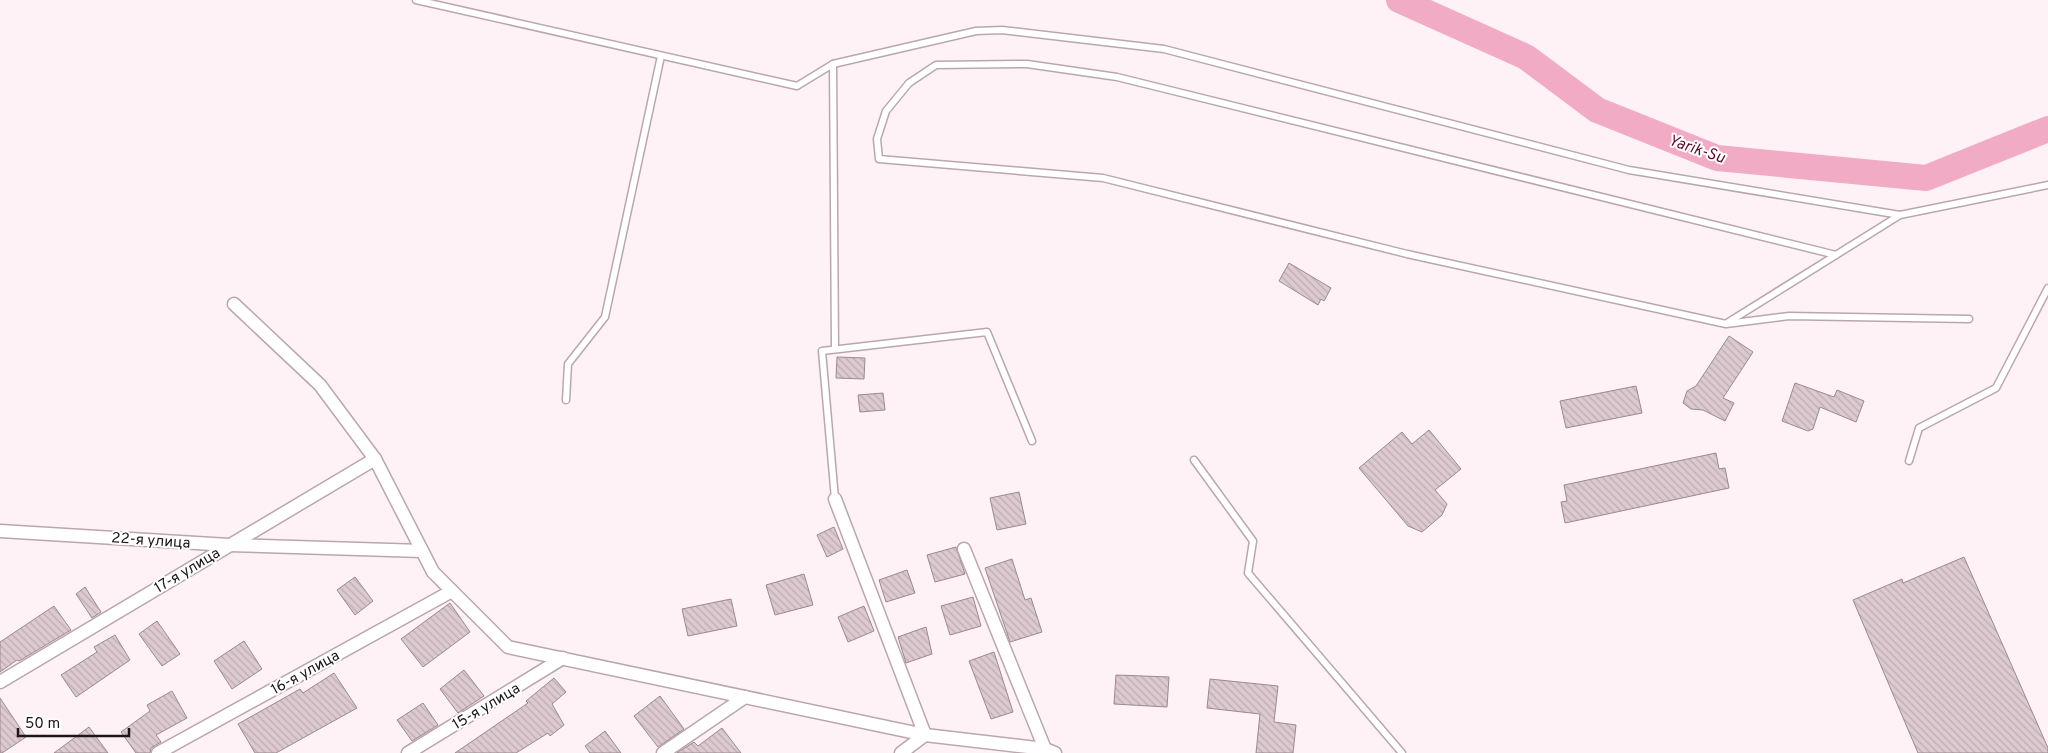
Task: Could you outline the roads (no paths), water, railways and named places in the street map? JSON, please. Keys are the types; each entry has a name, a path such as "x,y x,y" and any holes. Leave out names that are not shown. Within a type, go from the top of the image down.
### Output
{"street":[{"path":"234,304 320,385 375,459 433,572 508,647 925,735 1050,751"},
{"name":"17-я улица","path":"0,682 375,459"},
{"path":"835,499 925,735"},
{"name":"22-я улица","path":"0,530 229,545 422,552"},
{"path":"964,549 1050,751"},
{"name":"16-я улица","path":"158,753 452,591"},
{"name":"15-я улица","path":"408,753 563,658"},
{"path":"663,753 745,697"},
{"path":"901,753 925,735"}],"lane":[{"path":"416,0 796,86 833,64 976,31 1002,30 1164,48 1629,170 1900,215"},
{"path":"566,400 568,364 604,316 661,56"},
{"path":"833,64 835,350"},
{"path":"1836,255 1117,77 1027,64 936,65 909,83 886,111 877,139 879,159 1103,178 1407,254 1726,324 1789,316 1969,319"},
{"path":"1726,324 1900,215 2048,185"},
{"path":"1909,461 1920,428 1996,388 2048,288"},
{"path":"835,499 822,351 987,332 1032,441"},
{"path":"1194,460 1253,541 1248,573 1402,753"}],"waterway":[{"name":"Yarik-Su","path":"1399,0 1526,57 1597,110 1717,158 1926,178 2048,129"}]}
